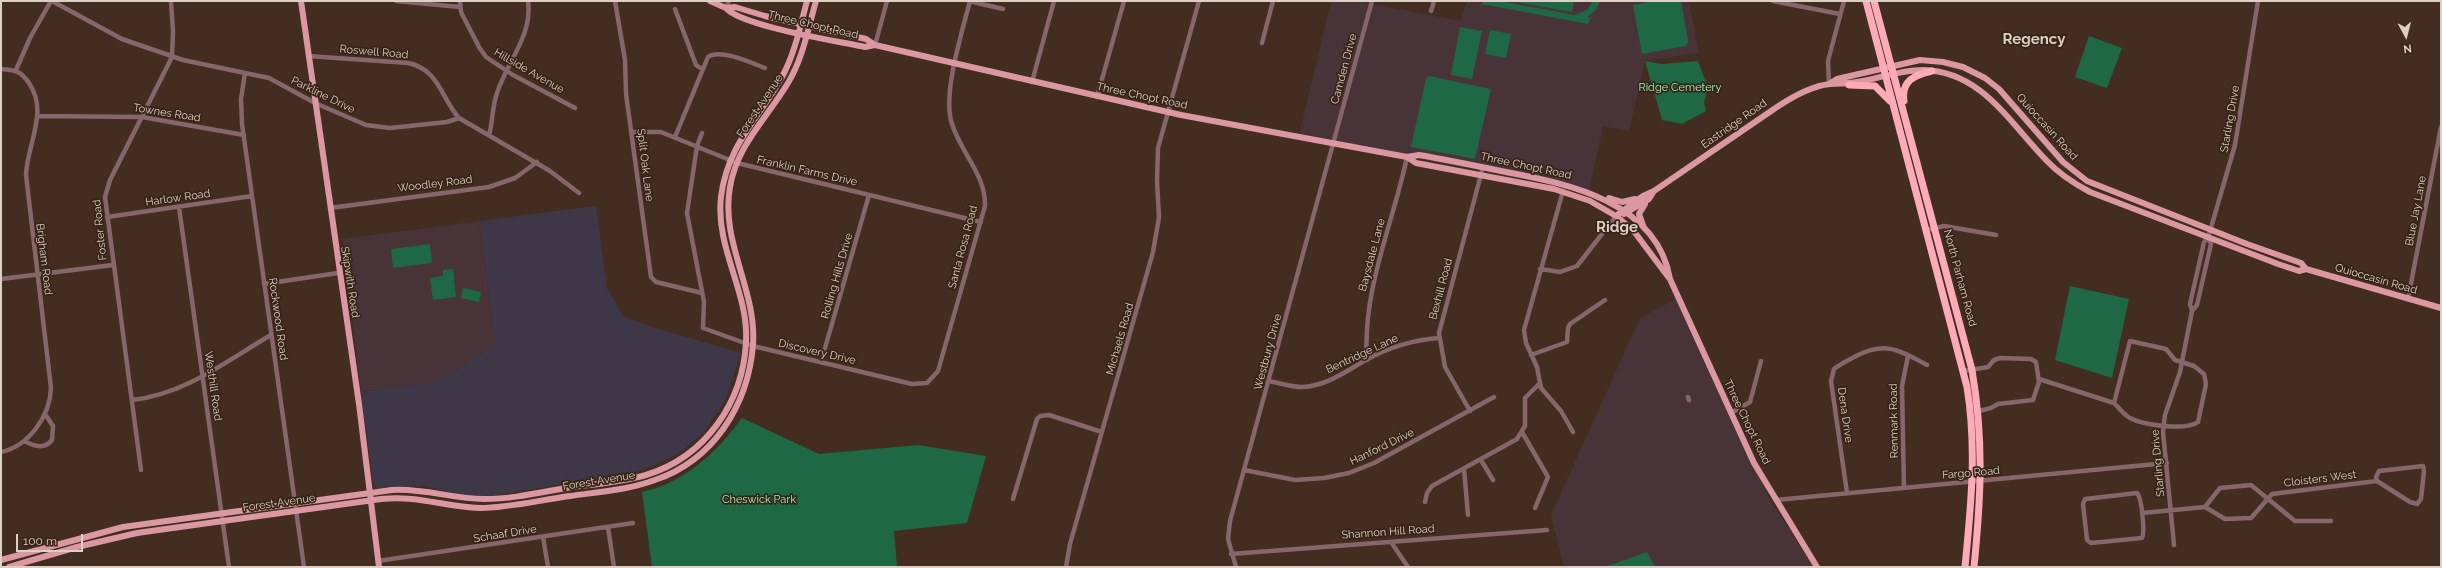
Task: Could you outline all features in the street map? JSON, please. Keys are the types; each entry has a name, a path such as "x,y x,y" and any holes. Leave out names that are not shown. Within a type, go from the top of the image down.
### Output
{"highway":[{"name":"North Parham Road","path":"1866,1 1964,371 1972,429 1973,482 1966,567"},
{"name":"North Parham Road","path":"1874,1 1972,370 1979,411 1981,481 1974,567"},
{"path":"1906,119 1904,92 1907,83 1914,76 1932,71"},
{"path":"1849,85 1875,86 1884,93 1893,106"}],"main road":[{"name":"Skipwith Road","path":"301,1 338,273 371,492 379,564"},
{"name":"Three Chopt Road","path":"710,1 726,8 731,14 746,19 865,47 875,45"},
{"name":"Forest Avenue","path":"1,560 103,531 371,492 407,489 460,498 491,499 633,478 657,471 694,449 720,422 738,387 746,343 742,303 725,249 721,223 721,199 730,161 744,131 783,74 799,32 807,1"},
{"name":"Forest Avenue","path":"8,567 112,538 372,500 409,497 462,506 492,507 634,486 664,477 697,458 714,442 730,422 746,385 753,346 750,307 732,244 728,219 729,188 737,163 752,132 792,75 807,34 816,1"},
{"name":"Three Chopt Road","path":"726,8 735,7 866,39 875,45 1097,97 1168,112 1408,157 1419,155 1483,167 1559,182 1594,194 1624,212 1646,231 1664,256 1670,279 1754,463 1817,567"},
{"name":"Quioccasin Road","path":"1883,68 1913,61 1934,61 1953,64 1974,72 1999,89 2063,162 2076,174 2100,188 2301,263 2306,268 2441,308"},
{"name":"Eastridge Road","path":"1616,216 1645,198 1784,102 1805,92 1830,84 1837,79 1883,68"},
{"name":"Quioccasin Road","path":"1885,76 1915,71 1932,71 1958,77 1982,90 2046,160 2074,183 2093,193 2208,238 2299,271 2306,268"},
{"name":"Eastridge Road","path":"1830,84 1849,85 1885,76"},
{"name":"Three Chopt Road","path":"1408,157 1416,163 1562,192 1590,201 1616,216 1640,237 1670,279"},
{"path":"1594,194 1622,202 1645,198"},
{"path":"1645,198 1639,214 1646,231"}],"street":[{"name":"Parkline Drive","path":"52,1 122,39 172,57 245,72 278,82 315,103 366,125 382,128 440,123 460,118"},
{"path":"1,69 16,70 30,38 52,1"},
{"name":"Foster Road","path":"141,470 105,202 107,187 172,57 173,32 171,1"},
{"path":"396,1 460,7"},
{"name":"Hillside Avenue","path":"460,1 460,7 481,51 505,70 575,108"},
{"path":"489,135 496,95 505,70 526,31 528,1"},
{"name":"Split Oak Lane","path":"615,1 625,60 624,77 651,277 656,282 702,293"},
{"path":"726,8 729,1"},
{"path":"875,45 887,1"},
{"path":"970,1 1003,9"},
{"name":"Santa Rosa Road","path":"929,382 938,371 985,206 983,186 957,138 950,116 948,100 970,1"},
{"path":"1032,82 1054,1"},
{"path":"1097,97 1124,1"},
{"name":"Michaels Road","path":"1066,567 1070,544 1157,235 1159,204 1157,155 1199,1"},
{"path":"1262,43 1273,1"},
{"name":"Camden Drive","path":"1334,142 1372,1"},
{"path":"1432,11 1434,1"},
{"path":"1773,1 1840,14"},
{"path":"1830,84 1828,61 1844,1"},
{"name":"Starling Drive","path":"2174,545 2164,426 2182,363 2192,311 2197,305 2211,244 2208,238 2235,145 2258,1"},
{"path":"675,9 696,65 702,69"},
{"path":"675,137 708,57 720,54 765,68"},
{"name":"Roswell Road","path":"308,56 408,63 422,67 434,78 460,118"},
{"name":"Brigham Road","path":"1,452 13,449 24,441 45,414 51,388 26,175 27,155 38,116 38,101 34,90 27,79 16,70"},
{"name":"Rockwood Road","path":"245,72 242,99 244,135 304,567"},
{"name":"Townes Road","path":"38,116 142,117 244,135"},
{"path":"460,118 537,162 579,193"},
{"name":"Blue Jay Lane","path":"2408,299 2441,127"},
{"name":"Franklin Farms Drive","path":"632,132 653,131 675,137 737,163 981,222"},
{"path":"702,133 697,146 687,214 702,293"},
{"name":"Westbury Drive","path":"1236,567 1231,554 1229,529 1334,142"},
{"name":"Baysdale Lane","path":"1366,360 1365,336 1368,308 1408,157"},
{"name":"Woodley Road","path":"330,208 489,186 515,178 537,162"},
{"name":"Bexhill Road","path":"1470,411 1445,367 1439,338 1442,319 1483,167"},
{"path":"1562,192 1524,330 1526,343 1545,394 1562,411 1573,432"},
{"name":"Rolling Hills Drive","path":"821,362 869,195"},
{"name":"Harlow Road","path":"107,217 252,196"},
{"name":"Westhill Road","path":"179,207 229,567"},
{"path":"1540,269 1560,272 1577,266 1616,216"},
{"path":"1927,230 1944,226 1996,235"},
{"path":"1,279 113,265"},
{"path":"264,284 338,273"},
{"name":"Discovery Drive","path":"702,293 704,302 703,328 753,346 912,384 929,382"},
{"path":"1531,355 1566,342 1570,324 1605,300"},
{"path":"132,400 163,395 203,377 271,335"},
{"name":"Bentridge Lane","path":"1269,381 1298,386 1311,386 1346,373 1366,360 1412,341 1439,338"},
{"path":"2039,379 2114,403 2132,419 2164,426 2189,426 2195,424 2200,418 2205,378 2198,368 2182,363 2173,358 2166,349 2130,341 2114,403"},
{"name":"Dena Drive","path":"1847,493 1831,381 1833,372 1839,366 1877,348 1887,347 1927,365"},
{"name":"Renmark Road","path":"1904,488 1902,386 1908,356"},
{"path":"1964,371 1988,367 1996,358 2031,359 2036,362 2039,379 2033,400 1995,404 1991,408 1979,411"},
{"path":"1731,413 1750,402 1760,361"},
{"path":"1425,502 1429,489 1511,444 1522,432 1525,423 1525,398 1540,383"},
{"name":"Hanford Drive","path":"1244,470 1295,480 1324,478 1349,473 1374,463 1494,397"},
{"path":"24,441 40,447 47,445 52,440 53,426 45,414"},
{"path":"1013,499 1037,419 1045,414 1102,432"},
{"path":"1522,432 1548,477 1535,508"},
{"path":"1481,460 1493,480"},
{"name":"Fargo Road","path":"1776,500 2167,463"},
{"path":"2424,468 2421,499 2417,504 2410,502 2377,481 2376,477 2379,471 2424,468"},
{"path":"1464,469 1468,516"},
{"name":"Cloisters West","path":"2267,498 2272,494 2377,481"},
{"path":"2205,507 2222,488 2251,485 2298,523 2331,520"},
{"path":"2138,494 2140,496 2142,513 2144,533 2142,538 2091,543 2087,540 2083,504 2086,498 2138,494"},
{"path":"2142,513 2205,507 2225,519 2251,518 2267,498"},
{"name":"Schaaf Drive","path":"379,564 633,523"},
{"path":"608,527 614,567"},
{"name":"Shannon Hill Road","path":"1231,554 1547,530"},
{"path":"544,537 548,567"},
{"path":"1391,542 1408,567"}],"shaded area":[{"path":"1331,1 1358,1 1460,21 1467,1 1689,1 1699,53 1645,61 1629,131 1603,126 1588,195 1557,185 1299,136"},
{"path":"596,206 607,288 623,316 649,326 741,353 725,402 703,433 681,452 655,465 632,473 490,496 459,495 425,486 374,488 361,392 427,383 444,378 496,344 479,221"},
{"path":"479,221 496,344 444,378 427,383 361,392 343,239"},
{"path":"1678,298 1768,496 1813,567 1564,567 1551,515 1640,318"}],"green space":[{"path":"1483,1 1501,1 1574,15 1587,10 1593,1 1600,1 1596,10 1587,17 1590,18 1588,24 1482,4"},
{"path":"1510,1 1574,1 1572,12"},
{"path":"1654,1 1681,1 1688,42 1686,46 1642,54 1633,5"},
{"path":"1460,27 1482,31 1472,79 1451,75"},
{"path":"1490,30 1511,34 1506,58 1485,54"},
{"path":"2089,36 2122,48 2107,88 2075,77"},
{"name":"Ridge Cemetery","path":"1645,61 1662,64 1698,61 1708,88 1704,102 1706,111 1682,124 1662,120"},
{"path":"1429,76 1491,89 1475,159 1411,147 1426,78"},
{"path":"430,244 432,263 393,268 391,249"},
{"path":"453,269 456,297 433,300 430,278 443,276 443,270"},
{"path":"2070,286 2129,299 2112,378 2055,360"},
{"path":"463,288 481,292 479,302 461,298"},
{"name":"Cheswick Park","path":"742,418 819,454 918,445 986,456 967,523 894,531 897,567 652,567 642,492 657,488 686,474 722,443"},
{"path":"1647,552 1655,567 1605,567"}],"district":[{"name":"Regency","path":"2034,39"},
{"name":"Ridge","path":"1617,227"}]}
